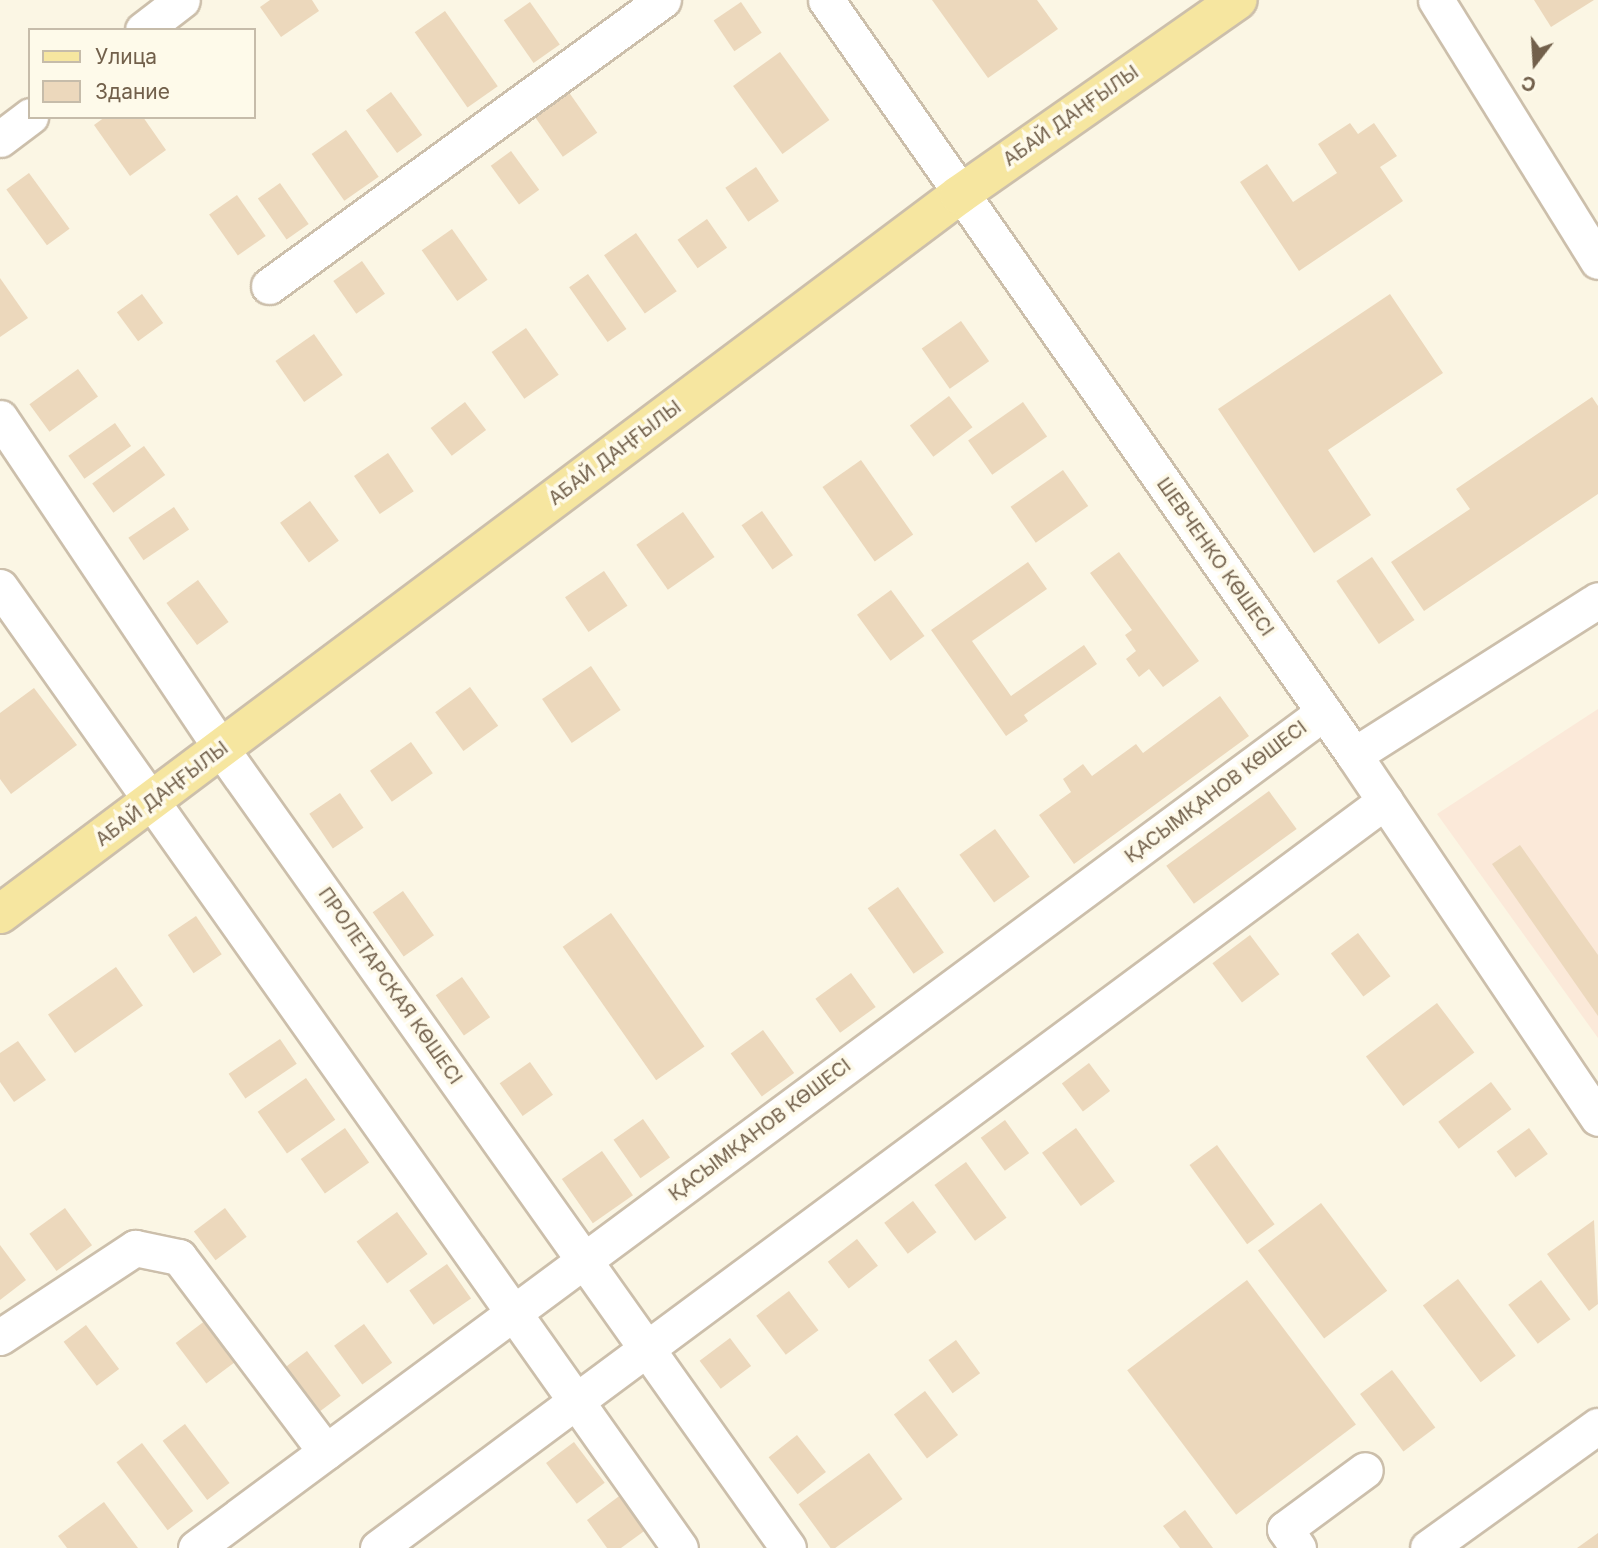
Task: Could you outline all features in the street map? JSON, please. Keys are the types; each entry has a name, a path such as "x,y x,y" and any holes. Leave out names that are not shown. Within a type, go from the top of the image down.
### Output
{"main road":[{"name":"АБАЙ ДАҢҒЫЛЫ","path":"0,914 959,195 1237,0"}],"street":[{"path":"146,28 182,0"},
{"path":"269,286 663,0"},
{"name":"ШЕВЧЕНКО КӨШЕСІ","path":"826,0 959,195 1354,755 1598,1118"},
{"path":"1436,0 1598,261"},
{"path":"0,139 28,118"},
{"name":"ПРОЛЕТАРСКАЯ КӨШЕСІ","path":"0,418 222,750 788,1548"},
{"path":"0,587 149,804 680,1548"},
{"path":"1354,755 1598,600"},
{"name":"ҚАСЫМҚАНОВ КӨШЕСІ","path":"196,1548 1324,712"},
{"path":"378,1548 1385,801"},
{"path":"0,1337 135,1248 179,1257 326,1452"},
{"path":"1428,1548 1598,1426"},
{"path":"1298,1548 1285,1529 1365,1470"}],"shaded area":[{"path":"1598,709 1598,1038 1437,814"}],"building":[{"path":"270,0 312,0 319,11 281,37 260,7"},
{"path":"932,0 1037,0 1058,29 988,78"},
{"path":"1534,0 1594,0 1551,27"},
{"path":"530,2 560,45 534,63 504,20"},
{"path":"741,2 762,33 734,51 714,20"},
{"path":"445,11 498,86 467,108 415,32"},
{"path":"780,52 829,120 782,154 733,86"},
{"path":"568,91 597,133 563,157 534,115"},
{"path":"391,92 422,135 397,153 366,110"},
{"path":"102,119 144,119 166,150 130,176 94,125"},
{"path":"1350,123 1358,134 1374,123 1397,156 1380,167 1403,201 1299,271 1240,182 1267,164 1293,202 1337,173 1318,144"},
{"path":"346,130 379,177 344,201 312,154"},
{"path":"511,151 539,190 519,205 491,166"},
{"path":"756,167 779,201 748,222 725,188"},
{"path":"29,173 70,229 47,245 6,189"},
{"path":"280,183 309,224 287,239 258,198"},
{"path":"237,195 266,236 238,255 209,215"},
{"path":"707,219 727,248 698,268 678,240"},
{"path":"452,229 488,280 457,301 422,250"},
{"path":"636,233 677,291 645,314 604,255"},
{"path":"362,261 385,294 356,314 333,281"},
{"path":"588,274 626,329 608,342 569,287"},
{"path":"0,278 28,318 0,337"},
{"path":"142,294 163,323 138,341 117,312"},
{"path":"1390,294 1443,373 1328,450 1371,515 1314,553 1218,409"},
{"path":"961,321 989,361 950,389 922,349"},
{"path":"526,328 559,375 524,399 492,352"},
{"path":"314,334 343,375 304,402 275,361"},
{"path":"78,369 98,397 49,432 29,404"},
{"path":"949,396 972,427 933,457 910,425"},
{"path":"1592,397 1598,406 1598,494 1424,611 1391,562 1470,509 1456,489"},
{"path":"465,402 486,430 452,456 431,428"},
{"path":"1023,402 1047,436 992,475 968,440"},
{"path":"115,423 131,446 84,479 68,456"},
{"path":"144,446 165,475 113,513 92,484"},
{"path":"388,453 414,491 380,514 354,476"},
{"path":"861,460 913,535 875,562 822,487"},
{"path":"1063,470 1088,506 1036,543 1011,507"},
{"path":"310,501 339,541 309,562 280,523"},
{"path":"174,507 189,529 144,560 128,538"},
{"path":"762,511 793,555 772,570 742,525"},
{"path":"683,512 715,557 668,590 636,545"},
{"path":"1119,552 1199,661 1163,687 1149,669 1139,677 1126,659 1136,651 1125,635 1132,630 1090,573"},
{"path":"1372,557 1414,620 1379,644 1336,581"},
{"path":"1028,562 1047,589 972,641 1011,696 1084,645 1097,664 1024,715 1028,721 1006,736 931,630"},
{"path":"604,571 627,606 589,632 565,597"},
{"path":"198,580 229,622 197,645 166,603"},
{"path":"891,590 925,636 891,661 857,615"},
{"path":"591,666 621,710 572,743 542,699"},
{"path":"470,687 498,726 463,751 435,712"},
{"path":"34,688 77,745 11,794 0,779 0,713"},
{"path":"1220,696 1249,736 1074,864 1039,815 1071,792 1063,779 1083,764 1092,776 1136,744 1143,753"},
{"path":"411,742 433,773 392,802 370,771"},
{"path":"1269,791 1297,829 1194,904 1166,866"},
{"path":"340,793 363,828 333,849 309,814"},
{"path":"995,829 1030,877 994,903 959,855"},
{"path":"1520,845 1598,955 1598,1016 1492,864"},
{"path":"898,887 944,953 914,974 868,908"},
{"path":"403,891 434,935 404,956 373,912"},
{"path":"611,913 704,1047 656,1080 563,947"},
{"path":"196,916 222,954 194,973 168,935"},
{"path":"1358,933 1390,976 1363,997 1331,953"},
{"path":"1250,935 1279,974 1242,1002 1212,963"},
{"path":"116,967 143,1006 75,1053 48,1015"},
{"path":"851,973 876,1007 840,1033 815,999"},
{"path":"462,977 490,1017 464,1035 436,995"},
{"path":"1437,1003 1474,1053 1403,1106 1366,1057"},
{"path":"763,1030 794,1073 762,1096 731,1054"},
{"path":"280,1039 297,1064 245,1099 229,1074"},
{"path":"18,1041 46,1080 14,1102 0,1082 0,1053"},
{"path":"530,1062 553,1095 523,1116 500,1083"},
{"path":"1089,1063 1110,1091 1083,1111 1062,1083"},
{"path":"306,1078 335,1120 287,1154 258,1112"},
{"path":"1491,1082 1511,1109 1459,1149 1438,1122"},
{"path":"643,1119 670,1158 640,1178 614,1140"},
{"path":"1005,1120 1029,1153 1005,1171 981,1138"},
{"path":"345,1128 369,1162 325,1193 301,1159"},
{"path":"1076,1128 1115,1181 1081,1206 1042,1153"},
{"path":"1529,1128 1548,1154 1515,1177 1497,1152"},
{"path":"1217,1145 1275,1224 1247,1244 1189,1165"},
{"path":"602,1151 633,1195 593,1223 562,1179"},
{"path":"966,1162 1007,1218 975,1241 934,1185"},
{"path":"913,1201 936,1232 908,1254 884,1223"},
{"path":"1321,1203 1387,1291 1324,1338 1258,1251"},
{"path":"65,1208 92,1245 56,1271 29,1234"},
{"path":"225,1208 247,1237 216,1260 194,1231"},
{"path":"397,1212 428,1254 387,1283 357,1241"},
{"path":"1594,1220 1598,1304 1589,1311 1547,1254"},
{"path":"857,1239 878,1266 849,1289 828,1262"},
{"path":"0,1245 26,1280 0,1300"},
{"path":"447,1264 471,1298 433,1325 409,1290"},
{"path":"1458,1279 1516,1356 1481,1382 1423,1305"},
{"path":"1247,1280 1356,1425 1236,1515 1127,1370"},
{"path":"1541,1280 1570,1319 1538,1344 1508,1305"},
{"path":"789,1291 818,1330 786,1355 756,1316"},
{"path":"210,1317 241,1358 206,1384 176,1343"},
{"path":"364,1324 392,1363 362,1385 334,1346"},
{"path":"86,1325 119,1369 97,1386 64,1342"},
{"path":"730,1338 751,1366 721,1389 700,1361"},
{"path":"956,1340 980,1373 953,1393 928,1360"},
{"path":"307,1351 341,1396 314,1416 281,1371"},
{"path":"1392,1370 1435,1428 1403,1452 1360,1394"},
{"path":"925,1391 958,1435 927,1458 894,1414"},
{"path":"185,1424 230,1483 207,1500 163,1441"},
{"path":"797,1435 826,1472 798,1494 769,1457"},
{"path":"574,1442 605,1483 577,1504 546,1463"},
{"path":"142,1443 193,1511 168,1530 116,1462"},
{"path":"869,1453 903,1499 835,1548 830,1548 799,1504"},
{"path":"622,1494 647,1529 621,1548 607,1548 587,1520"},
{"path":"104,1502 138,1548 67,1548 58,1536"},
{"path":"1185,1510 1213,1548 1180,1548 1163,1526"},
{"path":"1598,1533 1598,1548 1577,1548"}]}
